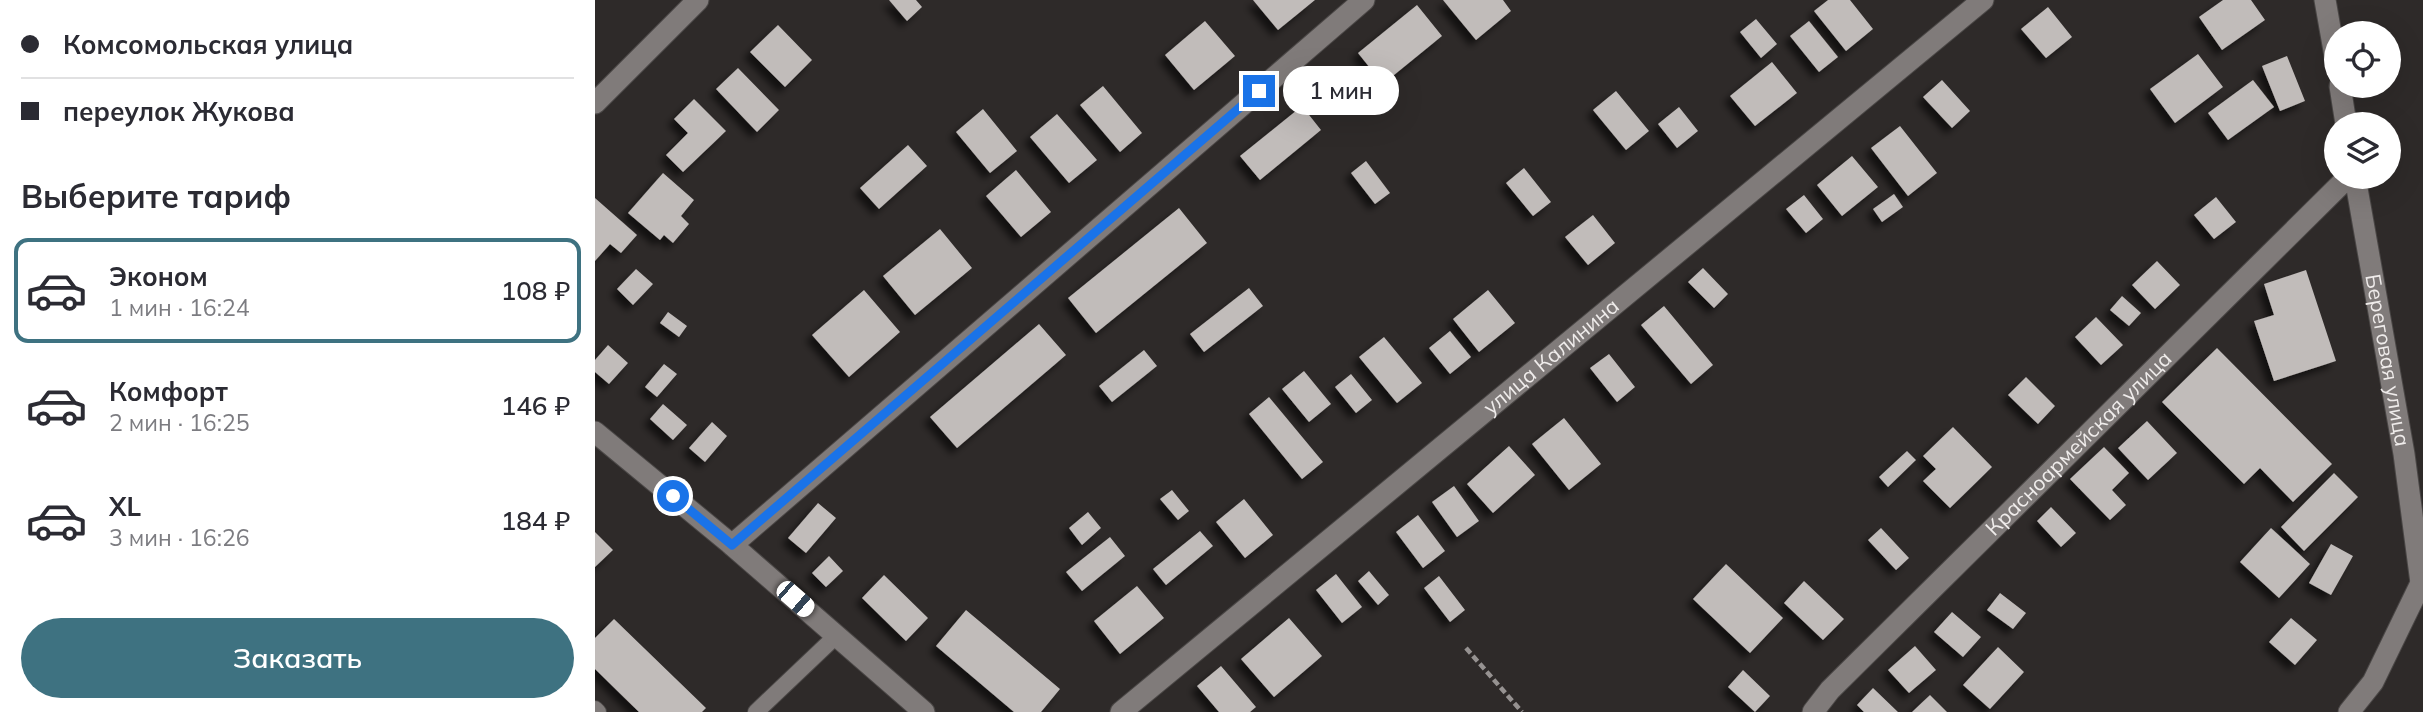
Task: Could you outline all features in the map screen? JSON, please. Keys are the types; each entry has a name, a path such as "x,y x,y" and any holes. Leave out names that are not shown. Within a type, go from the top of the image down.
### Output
{"street":[{"path":"595,103 698,0"},
{"path":"732,545 1364,0"},
{"name":"улица Калинина","path":"1121,712 1983,0"},
{"path":"2327,3 2330,21"},
{"name":"Красноармейская улица","path":"1812,712 1840,681 2336,189"},
{"name":"Береговая улица","path":"2357,189 2404,454 2422,584"},
{"path":"595,432 732,545 924,712"},
{"path":"2349,712 2373,682 2422,584"}],"lane":[{"path":"755,712 836,636"}],"path":[{"path":"1466,648 1522,712"}],"building":[{"path":"889,0 916,0 922,7 907,21"},
{"path":"1253,0 1315,0 1278,30"},
{"path":"1443,0 1503,0 1511,11 1476,40"},
{"path":"1828,0 1850,0 1873,29 1846,51 1814,11"},
{"path":"2223,0 2251,0 2265,20 2222,50 2199,17"},
{"path":"1417,5 1442,36 1383,84 1358,53"},
{"path":"2048,7 2072,37 2046,58 2021,29"},
{"path":"1756,19 1777,44 1761,58 1740,32"},
{"path":"1205,21 1235,56 1194,90 1165,55"},
{"path":"1809,21 1838,57 1819,72 1790,36"},
{"path":"778,25 812,60 785,87 750,52"},
{"path":"2198,54 2223,87 2175,123 2150,89"},
{"path":"2287,56 2305,101 2280,111 2262,66"},
{"path":"1772,62 1797,93 1755,126 1730,96"},
{"path":"738,68 779,110 757,132 716,89"},
{"path":"1942,80 1970,111 1952,128 1923,97"},
{"path":"2253,80 2274,107 2228,140 2208,113"},
{"path":"1103,86 1142,133 1120,152 1080,105"},
{"path":"1616,91 1649,131 1626,150 1593,110"},
{"path":"694,99 726,131 683,172 666,155 688,133 674,119"},
{"path":"1302,106 1321,130 1260,180 1240,156"},
{"path":"1679,107 1698,131 1677,148 1658,124"},
{"path":"983,109 1017,151 990,173 956,132"},
{"path":"1057,114 1097,160 1069,183 1030,137"},
{"path":"1900,126 1937,173 1908,196 1871,148"},
{"path":"908,145 927,166 879,209 860,188"},
{"path":"1852,156 1878,187 1842,216 1817,185"},
{"path":"1366,161 1390,193 1375,204 1351,173"},
{"path":"1524,168 1551,202 1533,216 1506,183"},
{"path":"1016,170 1051,212 1021,237 986,196"},
{"path":"663,173 694,200 681,216 689,224 673,243 664,235 660,240 628,213"},
{"path":"1894,194 1903,207 1882,222 1873,209"},
{"path":"1804,195 1823,219 1806,233 1786,209"},
{"path":"2216,197 2236,222 2214,239 2194,215"},
{"path":"595,198 637,235 621,253 610,244 595,261"},
{"path":"1179,208 1207,243 1096,333 1068,298"},
{"path":"1593,215 1615,243 1588,265 1565,237"},
{"path":"940,229 972,268 915,315 883,276"},
{"path":"2157,261 2180,285 2155,309 2132,285"},
{"path":"1703,268 1728,294 1714,308 1688,282"},
{"path":"636,269 653,284 633,305 617,289"},
{"path":"2306,270 2336,361 2274,381 2254,321 2274,315 2264,284"},
{"path":"1249,288 1263,306 1204,352 1190,334"},
{"path":"864,290 900,332 849,377 812,335"},
{"path":"1488,290 1515,323 1479,352 1453,319"},
{"path":"2122,296 2141,313 2129,326 2110,310"},
{"path":"1664,306 1713,365 1691,384 1641,325"},
{"path":"668,312 687,326 679,337 660,323"},
{"path":"2096,317 2123,345 2101,365 2075,337"},
{"path":"1039,324 1066,355 957,448 930,417"},
{"path":"1450,331 1471,357 1450,374 1429,348"},
{"path":"1384,337 1422,383 1397,403 1359,357"},
{"path":"608,345 628,363 609,384 595,372 595,360"},
{"path":"2217,348 2332,464 2293,502 2260,468 2244,484 2162,402"},
{"path":"1144,350 1157,366 1112,402 1099,386"},
{"path":"1609,354 1635,387 1617,402 1590,368"},
{"path":"664,364 677,374 657,397 645,387"},
{"path":"1304,371 1331,404 1309,422 1282,389"},
{"path":"1351,374 1372,400 1356,413 1335,387"},
{"path":"2026,377 2055,406 2038,424 2008,395"},
{"path":"1269,397 1323,462 1302,479 1249,414"},
{"path":"663,404 687,425 673,440 650,419"},
{"path":"1564,418 1601,464 1569,490 1532,444"},
{"path":"2147,421 2177,453 2148,480 2118,448"},
{"path":"712,422 727,436 705,462 689,448"},
{"path":"1953,427 1992,467 1950,508 1923,481 1936,469 1923,456"},
{"path":"1509,446 1535,475 1493,513 1467,484"},
{"path":"2104,447 2129,473 2112,490 2126,505 2110,520 2070,479"},
{"path":"1907,451 1916,460 1888,487 1879,477"},
{"path":"2334,473 2358,497 2304,551 2281,527"},
{"path":"1454,486 1479,521 1457,537 1432,502"},
{"path":"1172,490 1189,511 1178,520 1160,499"},
{"path":"1244,499 1273,535 1245,558 1216,522"},
{"path":"818,503 836,518 806,553 788,538"},
{"path":"2051,507 2076,533 2061,547 2037,521"},
{"path":"1088,512 1101,528 1082,545 1069,528"},
{"path":"1418,515 1445,551 1423,568 1396,532"},
{"path":"1881,528 1909,558 1896,570 1868,540"},
{"path":"2271,528 2310,564 2279,598 2240,562"},
{"path":"1200,531 1213,546 1166,585 1153,569"},
{"path":"595,532 613,550 595,567"},
{"path":"1110,537 1125,556 1082,591 1066,572"},
{"path":"2331,544 2353,556 2331,595 2309,583"},
{"path":"829,556 843,571 826,587 812,573"},
{"path":"1726,564 1783,618 1750,653 1693,599"},
{"path":"1369,571 1389,595 1378,605 1358,581"},
{"path":"1336,574 1362,607 1342,623 1316,590"},
{"path":"884,575 928,618 906,641 862,598"},
{"path":"1439,576 1465,610 1450,622 1424,588"},
{"path":"1804,581 1844,619 1823,640 1784,603"},
{"path":"1137,586 1164,618 1120,654 1094,621"},
{"path":"2000,593 2026,613 2013,629 1987,610"},
{"path":"966,610 1060,689 1041,712 1014,712 936,646"},
{"path":"1952,612 1981,637 1963,657 1934,632"},
{"path":"1289,618 1322,656 1274,697 1241,659"},
{"path":"2291,618 2317,640 2295,665 2269,642"},
{"path":"614,619 706,708 702,712 639,712 595,669 595,638"},
{"path":"1915,646 1936,670 1909,693 1888,670"},
{"path":"1998,647 2024,672 1990,709 1963,685"},
{"path":"1221,666 1256,707 1250,712 1219,712 1197,686"},
{"path":"1743,670 1770,696 1755,712 1728,687"},
{"path":"1873,688 1898,712 1864,712 1857,705"},
{"path":"1930,695 1947,712 1912,712"}],"route":[{"path":"673,496 732,545 1259,91"}]}
